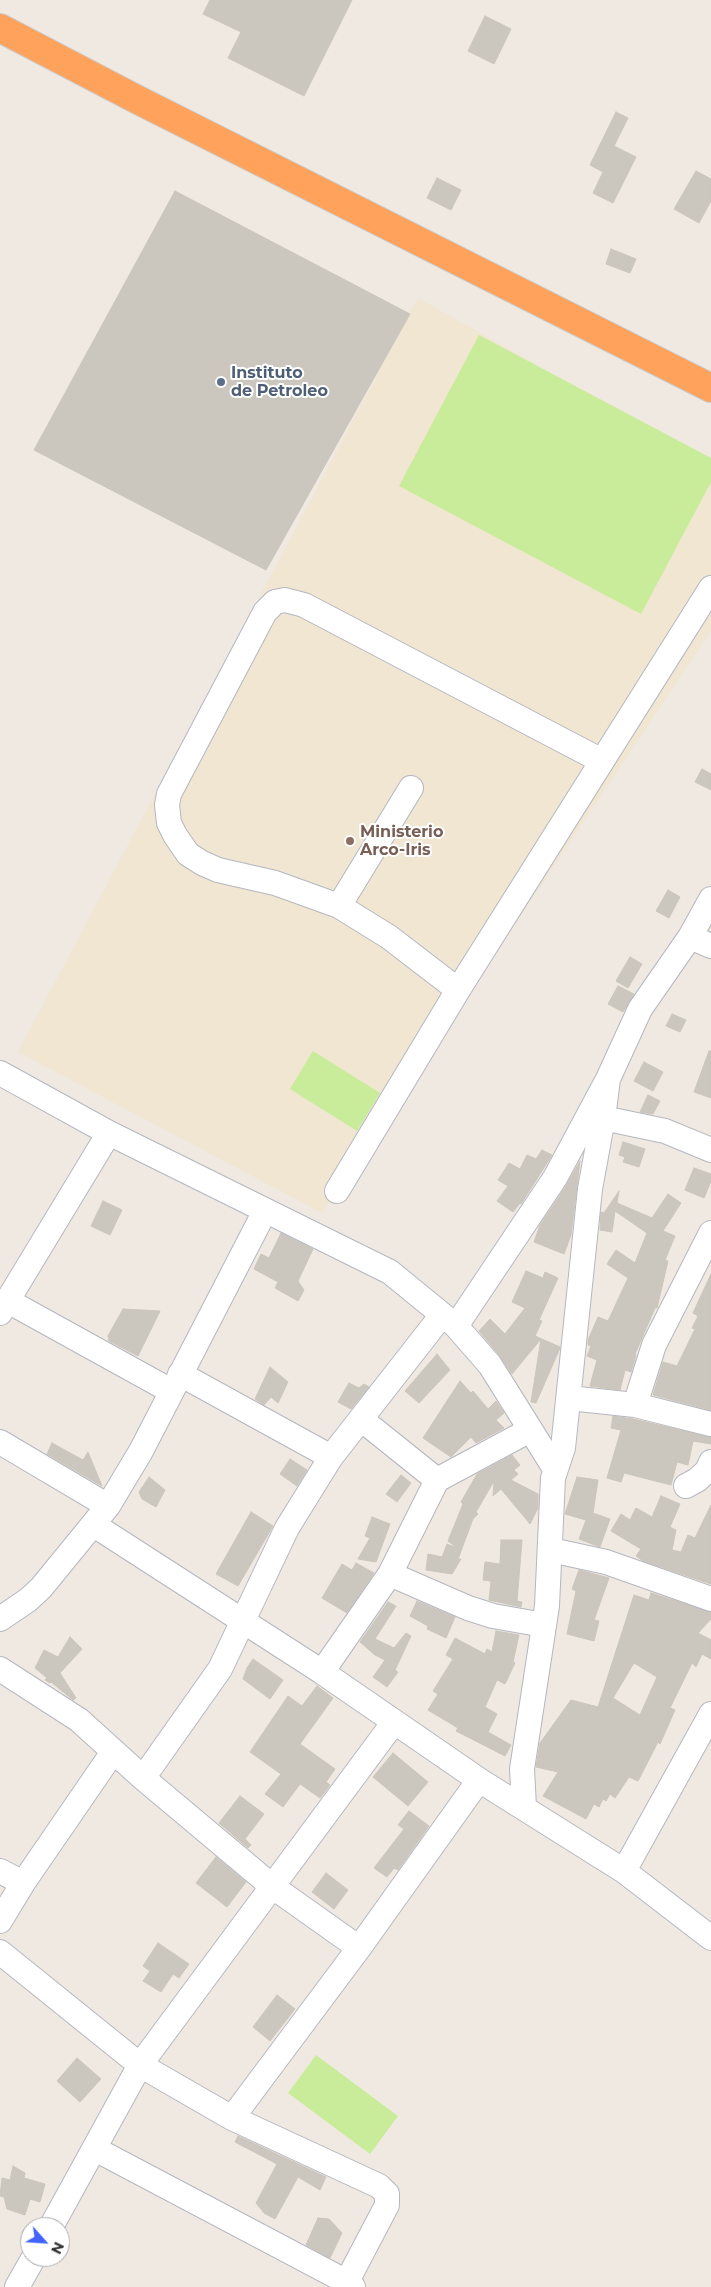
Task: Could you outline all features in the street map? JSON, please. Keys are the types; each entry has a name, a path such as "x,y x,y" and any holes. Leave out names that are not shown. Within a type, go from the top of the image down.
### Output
{"highway":[{"path":"0,28 146,104 711,388"}],"street":[{"path":"337,1191 458,990 711,588"},
{"path":"458,990 389,937 339,906 276,883 218,870 202,863 188,854 169,823 168,794 265,612 275,602 285,600 304,605 602,761"},
{"path":"339,906 411,788"},
{"path":"143,1778 208,1689 220,1669 287,1528 331,1457 361,1419 449,1320 538,1207 608,1079 640,1009 700,942 711,900"},
{"path":"0,1073 110,1133 378,1264 449,1320 499,1378 555,1469"},
{"path":"524,1807 524,1754 544,1625 551,1550 555,1469 563,1448 590,1189 608,1079"},
{"path":"603,1118 665,1131 711,1150"},
{"path":"110,1133 6,1296 176,1383 331,1457"},
{"path":"0,1619 28,1600 41,1588 108,1506 141,1451 265,1210"},
{"path":"635,1405 654,1345 710,1239"},
{"path":"569,1398 635,1405 711,1424"},
{"path":"361,1419 437,1480"},
{"path":"322,1672 390,1574 437,1480 530,1430"},
{"path":"0,1442 108,1506"},
{"path":"686,1486 697,1480 707,1470 711,1462"},
{"path":"94,1525 322,1672 479,1780 624,1872 711,1938"},
{"path":"551,1550 606,1562 711,1599"},
{"path":"390,1574 468,1608 493,1616 544,1625"},
{"path":"0,1669 79,1720 143,1778 273,1887 359,1948"},
{"path":"624,1872 711,1714"},
{"path":"57,2217 140,2065 394,1722"},
{"path":"0,1922 23,1883 113,1752"},
{"path":"232,2118 359,1948 479,1780"},
{"path":"0,1871 23,1883"},
{"path":"0,1952 140,2065 232,2118 379,2186 386,2194 387,2205 348,2285 95,2149"},
{"path":"17,2287 28,2267"}],"shaded area":[{"name":"Ministerio Arco-Iris","path":"418,298 711,463 711,631 322,1213 18,1052"}],"green space":[{"path":"479,335 711,458 711,482 641,614 399,486"},
{"path":"313,1051 380,1093 357,1131 290,1089"},
{"path":"316,2055 398,2116 370,2154 288,2093"}],"building":[{"path":"210,0 352,0 304,96 228,58 241,32 203,14"},
{"path":"485,16 511,29 494,64 468,51"},
{"path":"616,112 628,118 614,146 636,157 613,203 593,193 603,172 590,165"},
{"path":"696,171 711,179 711,201 699,223 674,209"},
{"path":"437,178 461,190 451,210 427,198"},
{"name":"Instituto de Petroleo","path":"175,191 410,314 266,570 34,450"},
{"path":"611,249 636,259 630,273 606,264"},
{"path":"702,769 711,774 711,790 695,782"},
{"path":"668,890 680,897 669,918 656,911"},
{"path":"630,957 642,964 628,988 616,981"},
{"path":"618,986 634,994 623,1012 608,1004"},
{"path":"672,1014 686,1020 680,1032 666,1026"},
{"path":"709,1051 711,1051 711,1098 694,1092"},
{"path":"644,1062 663,1072 653,1091 634,1081"},
{"path":"648,1095 660,1101 653,1114 640,1112"},
{"path":"623,1142 645,1149 639,1167 623,1162 625,1157 619,1155"},
{"path":"542,1150 552,1155 521,1204 513,1212 497,1201 508,1186 498,1180 509,1163 520,1169 527,1155 536,1159"},
{"path":"580,1161 571,1235 564,1254 534,1242 540,1225"},
{"path":"694,1168 711,1174 711,1181 704,1198 685,1190"},
{"path":"619,1191 617,1203 652,1218 668,1194 681,1203 663,1231 675,1236 665,1260 668,1261 657,1308 655,1308 635,1354 631,1372 625,1370 620,1390 590,1386 597,1360 587,1356 591,1346 588,1345 588,1340 598,1317 608,1321 628,1278 607,1264 616,1250 635,1263 647,1233 615,1211 612,1232 600,1230 601,1212 604,1213"},
{"path":"103,1201 122,1210 110,1235 91,1226"},
{"path":"281,1233 313,1249 298,1281 304,1290 298,1301 275,1288 278,1282 254,1269 261,1254 269,1258"},
{"path":"526,1271 543,1278 545,1272 558,1278 539,1320 542,1321 535,1336 560,1348 536,1403 531,1402 541,1339 512,1374 479,1331 490,1319 505,1334 525,1308 512,1302"},
{"path":"711,1274 711,1410 653,1395 663,1362 677,1366 695,1329 692,1328 698,1316 693,1313"},
{"path":"123,1309 160,1311 138,1356 109,1341 108,1336"},
{"path":"437,1354 450,1370 419,1403 405,1391"},
{"path":"270,1367 288,1382 278,1403 271,1397 264,1405 255,1399"},
{"path":"460,1381 471,1393 473,1391 488,1409 496,1401 504,1413 496,1420 504,1428 476,1443 471,1437 451,1457 423,1438"},
{"path":"349,1383 359,1388 364,1384 369,1387 351,1409 338,1402"},
{"path":"613,1416 711,1437 711,1444 693,1441 688,1465 677,1462 671,1485 624,1473 621,1482 607,1478 621,1430 611,1428"},
{"path":"52,1443 83,1460 88,1452 102,1486 47,1454"},
{"path":"512,1455 520,1465 514,1470 518,1474 511,1480 538,1494 538,1508 530,1524 501,1489 493,1496 494,1481 476,1512 478,1514 473,1519 458,1559 461,1559 452,1574 426,1570 428,1554 442,1557 447,1544 457,1548 448,1541 463,1504 461,1502 477,1474"},
{"path":"290,1459 307,1470 297,1486 280,1474"},
{"path":"401,1475 411,1483 397,1502 386,1494"},
{"path":"149,1477 165,1490 156,1507 142,1499 139,1492"},
{"path":"577,1477 598,1480 593,1513 610,1519 600,1547 579,1539 586,1520 565,1514"},
{"path":"661,1496 680,1504 670,1527 676,1530 672,1550 681,1552 688,1535 695,1538 711,1505 711,1584 643,1561 636,1556 641,1549 611,1531 621,1514 630,1520 636,1508 652,1517"},
{"path":"251,1512 273,1526 238,1586 216,1574"},
{"path":"372,1517 390,1524 376,1562 358,1559 370,1538 365,1536"},
{"path":"501,1540 522,1540 517,1601 522,1602 521,1607 489,1600 491,1581 483,1580 485,1562 500,1564"},
{"path":"356,1563 374,1573 347,1613 322,1598 342,1564 352,1570"},
{"path":"579,1570 609,1578 594,1620 599,1621 594,1641 567,1634 576,1591 572,1589"},
{"path":"651,1593 711,1612 711,1619 698,1633 711,1640 711,1659 702,1654 696,1667 692,1663 670,1708 675,1710 660,1744 658,1742 638,1781 629,1777 615,1798 610,1794 606,1801 603,1799 599,1807 594,1804 586,1819 543,1796 558,1772 536,1767 540,1743 571,1700 598,1707 634,1595 649,1600","holes":["634,1663 657,1677 640,1715 613,1698"]},
{"path":"417,1601 455,1617 446,1638 427,1629 428,1626 410,1616"},
{"path":"388,1602 396,1606 375,1639 394,1648 406,1633 411,1636 395,1670 398,1672 387,1687 373,1677 385,1660 375,1655 360,1642"},
{"path":"496,1631 519,1635 513,1662 515,1663 505,1684 497,1680 485,1707 497,1714 488,1732 511,1745 505,1756 456,1731 458,1728 428,1710 438,1694 433,1691 453,1659 446,1655 455,1638 485,1654 487,1649 492,1652"},
{"path":"70,1637 82,1649 60,1673 76,1698 73,1700 51,1682 45,1680 47,1678 35,1668 44,1650 58,1657"},
{"path":"253,1659 283,1680 270,1699 243,1679"},
{"path":"317,1686 333,1698 300,1744 335,1769 326,1782 330,1785 320,1798 300,1784 283,1807 265,1794 281,1774 250,1752 288,1696 302,1706"},
{"path":"393,1753 428,1782 408,1806 373,1777"},
{"path":"240,1796 264,1814 245,1839 251,1845 248,1848 219,1823"},
{"path":"409,1811 429,1826 398,1870 394,1868 387,1877 374,1868 404,1829 398,1825"},
{"path":"216,1857 246,1882 227,1907 196,1883"},
{"path":"326,1873 348,1890 334,1909 312,1892"},
{"path":"158,1943 189,1964 179,1978 173,1974 161,1992 143,1981 150,1971 143,1966"},
{"path":"277,1995 295,2009 270,2041 253,2027"},
{"path":"77,2058 101,2079 80,2102 57,2081"},
{"path":"238,2136 326,2177 320,2190 298,2177 275,2219 264,2213 256,2203 277,2164 235,2142"},
{"path":"13,2166 25,2173 24,2178 45,2184 40,2202 30,2199 25,2215 7,2209 4,2197 0,2196 2,2178 10,2180"},
{"path":"318,2218 329,2219 342,2233 330,2258 306,2245"}],"place":[{"name":"Instituto de Petroleo","path":"221,382"},
{"name":"Ministerio Arco-Iris","path":"350,841"}]}
